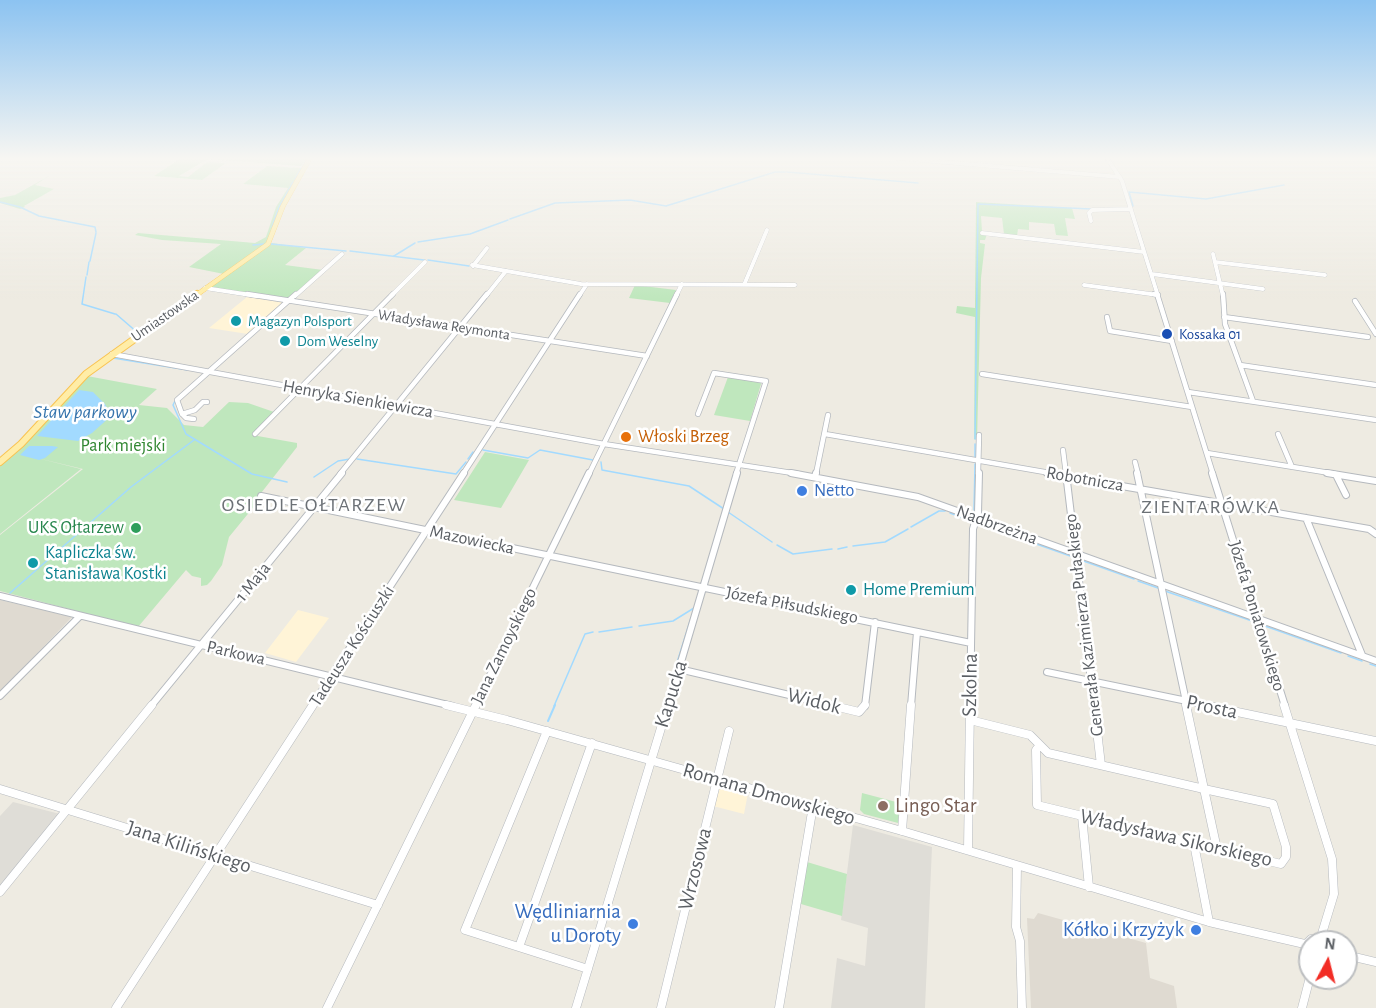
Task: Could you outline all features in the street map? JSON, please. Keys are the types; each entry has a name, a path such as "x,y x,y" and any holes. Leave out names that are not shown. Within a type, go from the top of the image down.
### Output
{"main road":[{"name":"Umiastowska","path":"0,462 21,444 86,374 268,243 284,205"}],"street":[{"name":"Józefa Poniatowskiego","path":"1130,205 1335,870 1334,894 1324,930"},
{"path":"1091,221 1089,213 1092,210 1131,209"},
{"path":"744,285 767,230"},
{"path":"982,232 1144,252"},
{"path":"487,248 472,266 587,284 795,285"},
{"path":"194,419 186,418 182,414 177,400 342,254"},
{"path":"1213,254 1220,283 1225,324 1253,401"},
{"path":"255,434 425,262"},
{"path":"1215,262 1325,275"},
{"name":"1 Maja","path":"0,892 506,271"},
{"path":"1152,274 1263,289"},
{"name":"Tadeusza Kościuszki","path":"117,1008 587,284"},
{"name":"Jana Zamoyskiego","path":"327,1008 682,284"},
{"path":"1084,285 1158,295"},
{"name":"Władysława Reymonta","path":"205,288 647,356"},
{"path":"1355,301 1376,334"},
{"path":"1107,317 1110,331 1172,341"},
{"path":"1224,317 1368,337"},
{"name":"Henryka Sienkiewicza","path":"112,354 604,444"},
{"path":"1240,365 1376,385"},
{"name":"Kapucka","path":"576,1008 766,381 714,373 698,414"},
{"path":"982,374 1192,407"},
{"path":"1188,392 1376,420"},
{"path":"182,414 195,410 203,402 207,402"},
{"path":"815,477 828,415"},
{"name":"Robotnicza","path":"825,434 1369,529 1376,534"},
{"path":"1278,434 1292,467"},
{"name":"Szkolna","path":"968,850 973,529 977,519 979,435"},
{"name":"Nadbrzeżna","path":"604,444 739,464 918,497 1376,661"},
{"name":"Generała Kazimierza Pułaskiego","path":"1063,450 1101,765"},
{"path":"1207,453 1376,481"},
{"path":"1135,462 1217,849"},
{"path":"1336,475 1346,495"},
{"name":"Mazowiecka","path":"261,496 613,569"},
{"path":"1306,518 1363,656"},
{"name":"Józefa Piłsudskiego","path":"613,569 971,643"},
{"name":"Parkowa","path":"0,596 472,711"},
{"path":"0,696 80,616"},
{"name":"Widok","path":"679,669 859,712 866,706 875,622"},
{"path":"902,831 916,632"},
{"name":"Prosta","path":"1047,672 1376,741"},
{"name":"Romana Dmowskiego","path":"472,711 902,831 1209,921 1298,944"},
{"path":"970,720 1027,734 1048,753 1204,789"},
{"path":"547,731 465,930 588,969"},
{"name":"Wrzosowa","path":"660,1008 729,731"},
{"path":"519,947 592,743"},
{"name":"Władysława Sikorskiego","path":"1040,745 1036,750 1037,805 1281,864 1286,857 1287,847 1273,804 1204,789"},
{"name":"Jana Kilińskiego","path":"0,789 68,808 215,857 378,905"},
{"path":"778,1008 813,806"},
{"path":"1082,816 1089,887"},
{"path":"1194,844 1209,921"},
{"path":"1017,866 1016,927 1020,941 1022,1008"},
{"path":"1358,958 1376,962"},
{"path":"1302,1008 1306,990"}],"shaded area":[{"path":"247,297 284,302 248,334 209,328"},
{"path":"0,600 72,617 0,692"},
{"path":"298,610 329,618 296,662 265,653"},
{"path":"718,785 748,793 744,814 713,806"},
{"path":"13,802 60,814 0,885 0,816"},
{"path":"853,825 932,847 925,1008 831,1008 837,958 865,966 868,928 841,920"},
{"path":"1038,913 1146,943 1150,978 1174,986 1177,1008 1031,1008 1027,918 1034,919"}],"green space":[{"path":"7,205 26,205 20,209"},
{"path":"281,205 267,243 224,274 189,267 221,244 162,240 135,235 138,233 255,243 266,237 276,207"},
{"path":"976,205 1072,208 1075,219 1065,218 1068,236 1056,235 1054,224 1029,222 1029,230 1018,229 1017,236 1004,234 1002,218 981,216 982,231 980,233 987,234 985,240 980,240 980,243 985,244 981,278 977,440 974,439 975,317 956,313 957,306 975,308"},
{"path":"272,243 306,248 285,265 323,270 289,299 211,287"},
{"path":"635,285 676,290 670,303 629,298"},
{"name":"Park miejski","path":"87,376 157,389 139,405 167,408 184,425 203,427 229,402 248,403 274,412 252,435 297,443 297,447 258,497 256,504 229,537 222,565 211,581 201,586 201,578 192,576 186,570 138,627 0,591 0,535 83,469 37,458 81,469 0,534 0,464"},
{"path":"728,377 761,384 750,421 714,415"},
{"path":"485,452 529,460 501,508 454,500"},
{"path":"862,793 900,803 898,823 864,814 860,810"},
{"path":"807,862 847,874 842,916 801,904"}],"water":[{"name":"Staw parkowy","path":"79,390 93,392 105,404 111,416 92,433 78,441 37,436"},
{"path":"29,446 58,447 39,460 20,455"}],"waterway":[{"path":"12,205 39,216 95,227 96,232"},
{"path":"272,227 280,205"},
{"path":"510,219 549,205"},
{"path":"660,205 669,205"},
{"path":"975,439 978,205"},
{"path":"1002,205 1092,209"},
{"path":"418,242 470,234 508,220"},
{"path":"90,261 96,233"},
{"path":"394,256 415,243"},
{"path":"253,245 264,244"},
{"path":"271,244 346,251"},
{"path":"350,251 424,260"},
{"path":"428,260 469,266"},
{"path":"87,275 89,262"},
{"path":"86,277 82,304 115,314"},
{"path":"109,354 138,333 116,314"},
{"path":"113,358 188,370"},
{"path":"176,399 173,405 186,434 252,474 287,482"},
{"path":"10,593 131,487 194,440"},
{"path":"975,444 975,457"},
{"path":"483,450 528,458 540,450 593,460"},
{"path":"468,459 473,452"},
{"path":"314,477 338,461 350,459"},
{"path":"357,459 456,474 466,462"},
{"path":"601,462 602,470 689,486 724,509"},
{"path":"974,510 975,464"},
{"path":"911,527 939,511 945,511"},
{"path":"728,512 772,542"},
{"path":"950,513 971,521"},
{"path":"979,524 1006,533"},
{"path":"853,546 885,542 908,529"},
{"path":"1011,535 1073,557"},
{"path":"777,545 793,554 832,549"},
{"path":"838,549 847,547"},
{"path":"1078,559 1134,579"},
{"path":"1138,581 1158,588"},
{"path":"1165,591 1255,622"},
{"path":"639,626 673,621 694,608"},
{"path":"674,672 691,618"},
{"path":"1265,626 1341,653"},
{"path":"599,632 632,627"},
{"path":"554,706 585,634 593,632"},
{"path":"1348,656 1362,661"},
{"path":"1370,664 1376,666"},
{"path":"548,721 555,705"}],"place":[{"name":"Magazyn Polsport","path":"236,321"},
{"name":"Kossaka 01","path":"1167,334"},
{"name":"Dom Weselny","path":"285,341"},
{"name":"Włoski Brzeg","path":"626,437"},
{"name":"Netto","path":"802,491"},
{"name":"UKS Ołtarzew","path":"136,528"},
{"name":"Kapliczka św. Stanisława Kostki","path":"33,563"},
{"name":"Home Premium","path":"851,590"},
{"name":"Lingo Star","path":"883,806"},
{"name":"Wędliniarnia u Doroty","path":"633,924"},
{"name":"Kółko i Krzyżyk","path":"1196,930"}],"district":[{"name":"OSIEDLE OŁTARZEW","path":"314,505"},
{"name":"ZIENTARÓWKA","path":"1211,507"}]}
